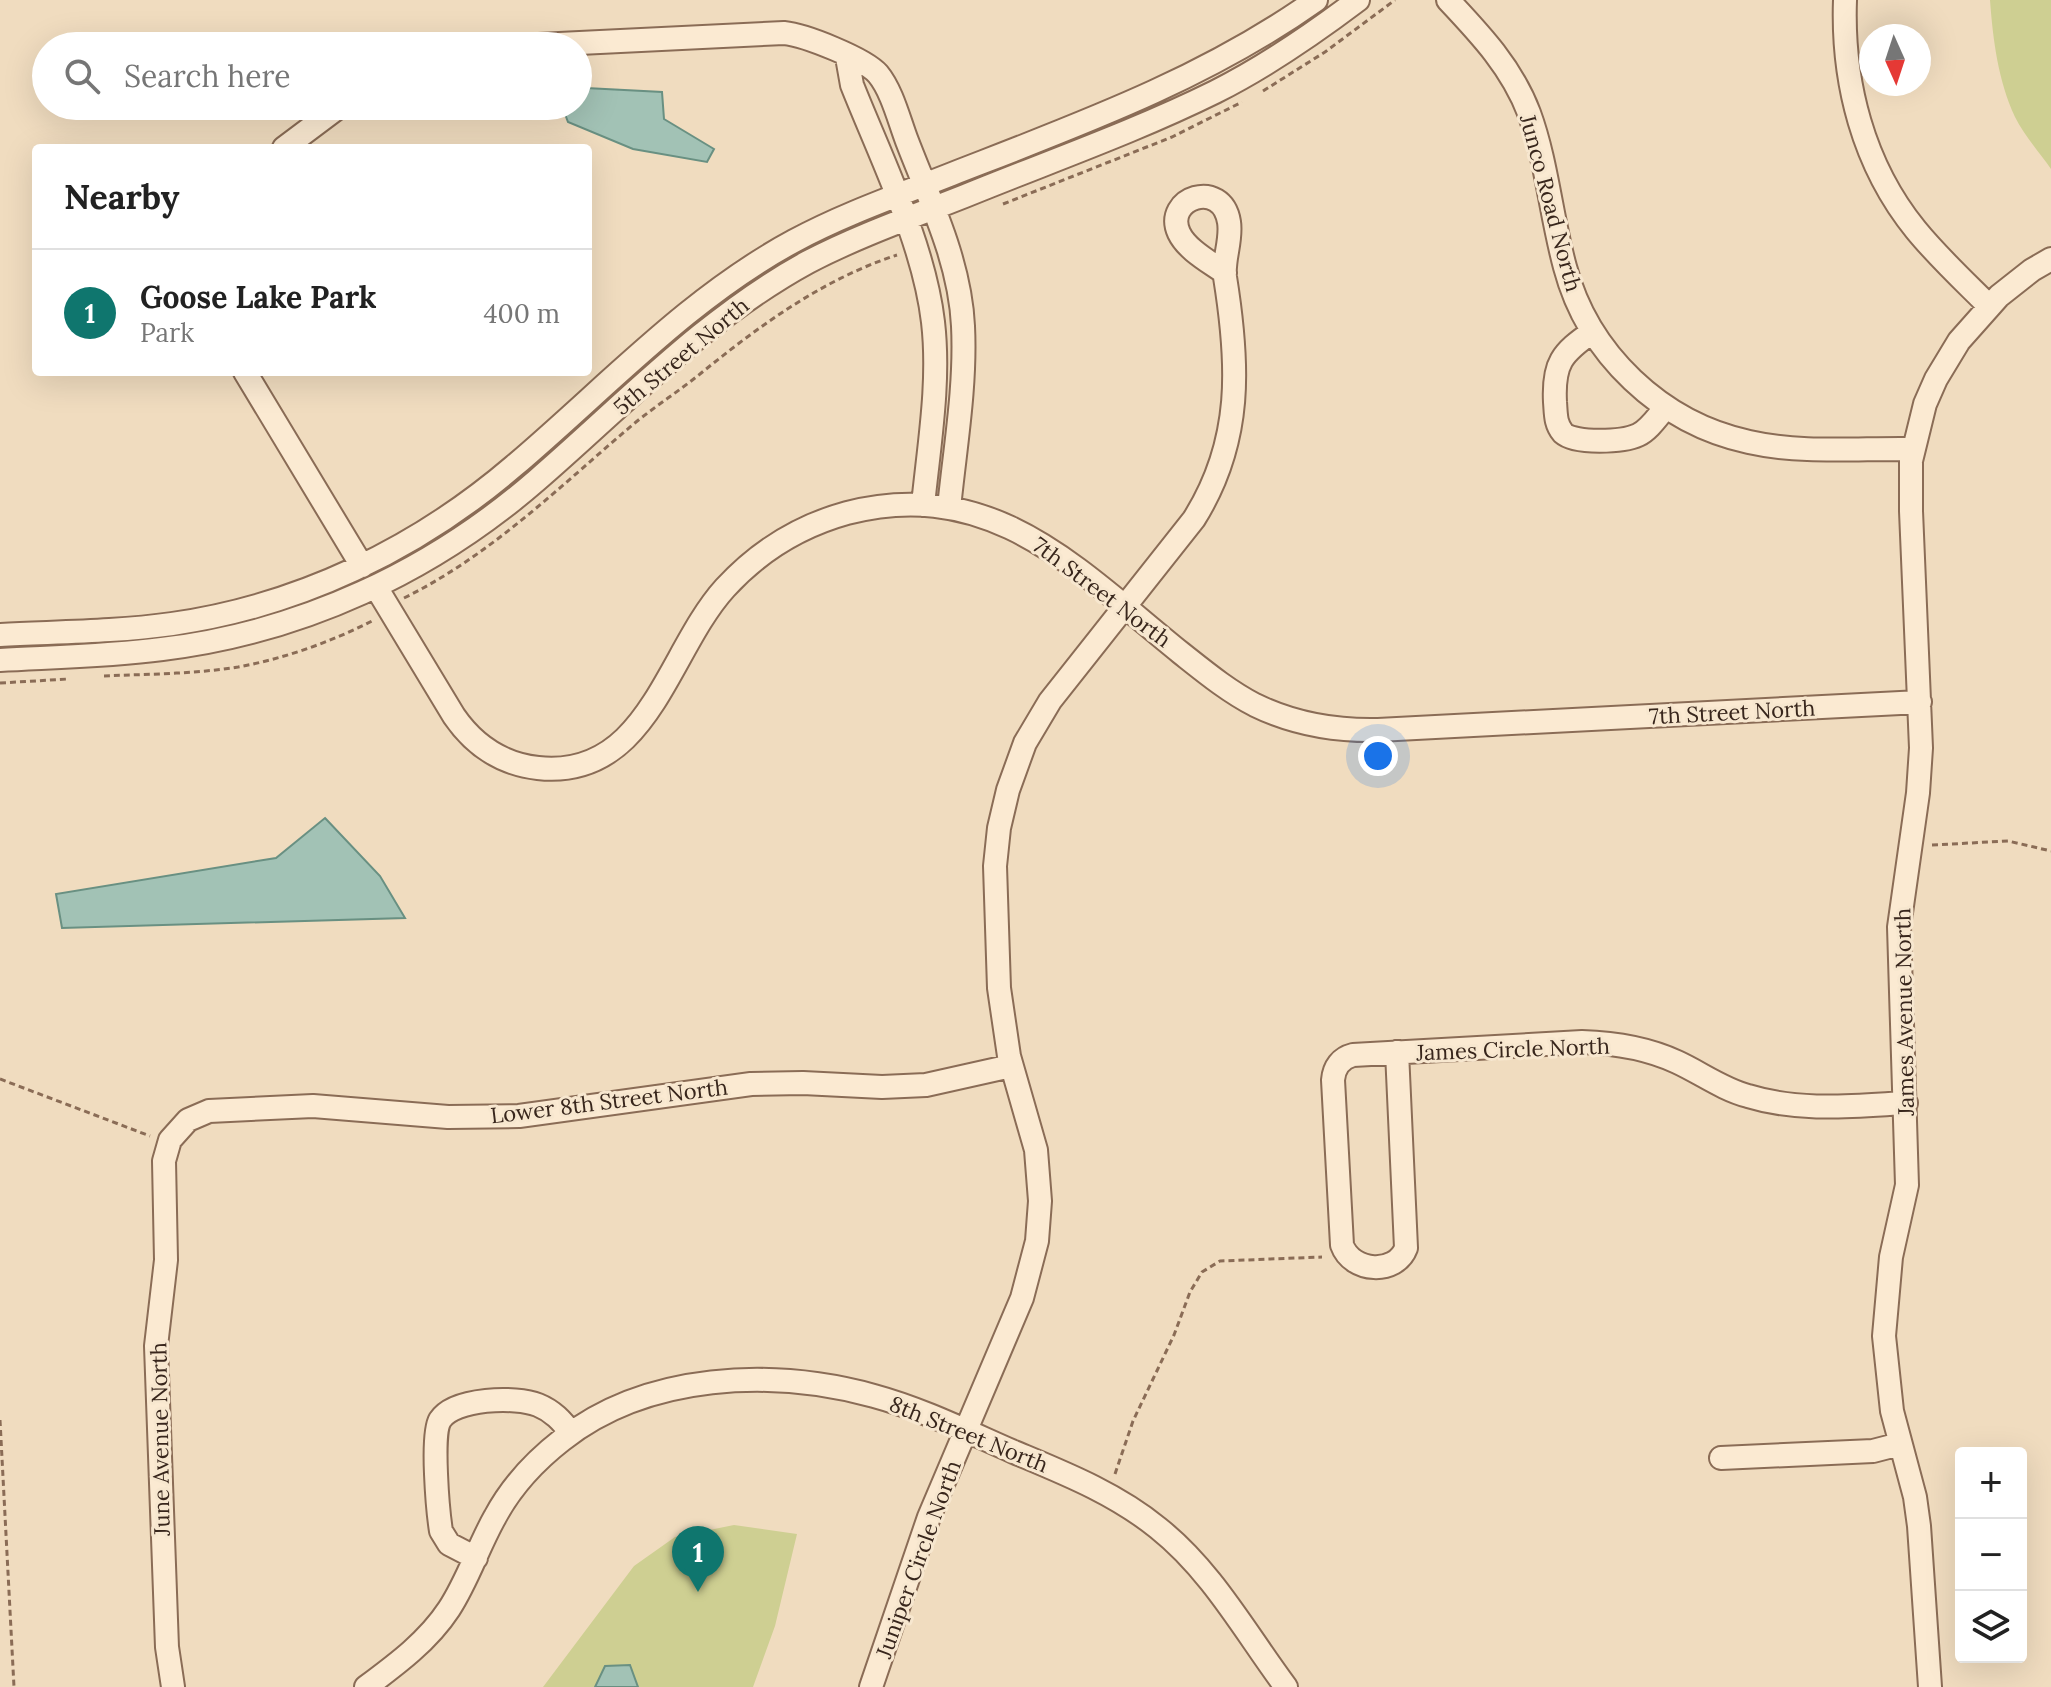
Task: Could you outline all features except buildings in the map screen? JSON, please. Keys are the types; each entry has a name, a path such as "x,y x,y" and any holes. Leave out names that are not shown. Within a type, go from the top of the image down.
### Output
{"street":[{"name":"5th Street North","path":"0,635 191,621 265,603 362,566 431,528 482,493 675,323 732,280 817,229 1182,80 1255,40 1316,0"},
{"name":"5th Street North","path":"0,660 130,653 208,642 279,625 376,587 439,553 489,519 538,480 700,335 756,293 822,255 1129,131 1218,90 1296,44 1358,0"},
{"name":"Junco Road North","path":"1448,0 1498,56 1525,103 1538,142 1565,268 1575,297 1592,332 1627,375 1666,407 1717,433 1762,445 1913,449"},
{"path":"1845,0 1848,70 1858,118 1872,156 1916,231 1988,305"},
{"path":"592,42 793,34 819,41 876,72 891,102 953,261 963,325 963,373 949,508"},
{"path":"847,57 852,85 905,219 926,284 935,351 923,505"},
{"path":"289,144 321,120"},
{"name":"James Avenue North","path":"1930,1687 1921,1541 1915,1497 1888,1387 1884,1327 1891,1257 1907,1185 1899,927 1920,778 1920,702 1911,511 1913,449 1925,404 1959,341 1988,305 2051,259"},
{"name":"Juniper Circle North","path":"871,1687 929,1517 1022,1298 1037,1241 1040,1201 1038,1164 1031,1127 1011,1066 1000,1002 996,847 1005,799 1021,753 1045,708 1194,519 1211,488 1223,459 1232,421 1235,387 1232,312 1225,273"},
{"path":"1592,332 1567,351 1557,370 1556,417 1563,433 1578,441 1635,436 1645,431 1666,407"},
{"path":"247,376 362,566"},
{"name":"7th Street North","path":"376,587 469,736 492,754 512,763 538,768 564,769 600,758 631,734 714,602 762,554 799,531 874,507 923,505 949,508 1001,522 1039,541 1241,697 1280,715 1327,727 1378,730 1920,702"},
{"name":"James Circle North","path":"1397,1052 1407,1245 1398,1262 1364,1266 1351,1261 1342,1245 1333,1074 1339,1063 1350,1055 1397,1052 1604,1043 1666,1057 1727,1089 1772,1103 1805,1107 1906,1103"},
{"name":"Lower 8th Street North","path":"169,1143 188,1120 204,1112 220,1110 327,1106 434,1116 503,1117 751,1084 918,1085 1011,1066"},
{"name":"June Avenue North","path":"169,1143 164,1161 166,1250 156,1367 167,1647 173,1687"},
{"name":"8th Street North","path":"366,1687 406,1657 442,1620 463,1585 495,1515 535,1464 571,1433 604,1412 658,1391 702,1384 754,1381 817,1384 902,1405 1114,1497 1158,1528 1188,1555 1216,1587 1286,1687"},
{"path":"476,1558 449,1544 441,1531 436,1434 441,1418 463,1404 525,1401 552,1412 571,1433"},
{"path":"1721,1458 1873,1451 1900,1444"}],"path":[{"path":"400,600 468,562 516,527 637,422 758,328 820,290 899,254"},
{"path":"1930,845 2008,841 2051,851"},
{"path":"0,1079 169,1143"},
{"path":"1115,1474 1133,1421 1174,1335 1190,1292 1202,1272 1220,1261 1322,1257"},
{"path":"0,1420 14,1687"}],"green space":[{"path":"1990,0 2051,0 2051,169 2023,130 2009,103 1997,60"},
{"path":"734,1525 797,1534 775,1626 753,1687 543,1687 634,1566 675,1537"}],"shaded area":[{"path":"592,88 662,92 664,119 714,149 707,162 633,149 568,122 592,120"},
{"path":"325,818 380,876 405,918 62,928 56,894 276,858"},
{"path":"630,1665 638,1687 595,1687 605,1666"}],"place":[{"name":"Goose Lake Park","path":"698,1592"}]}
